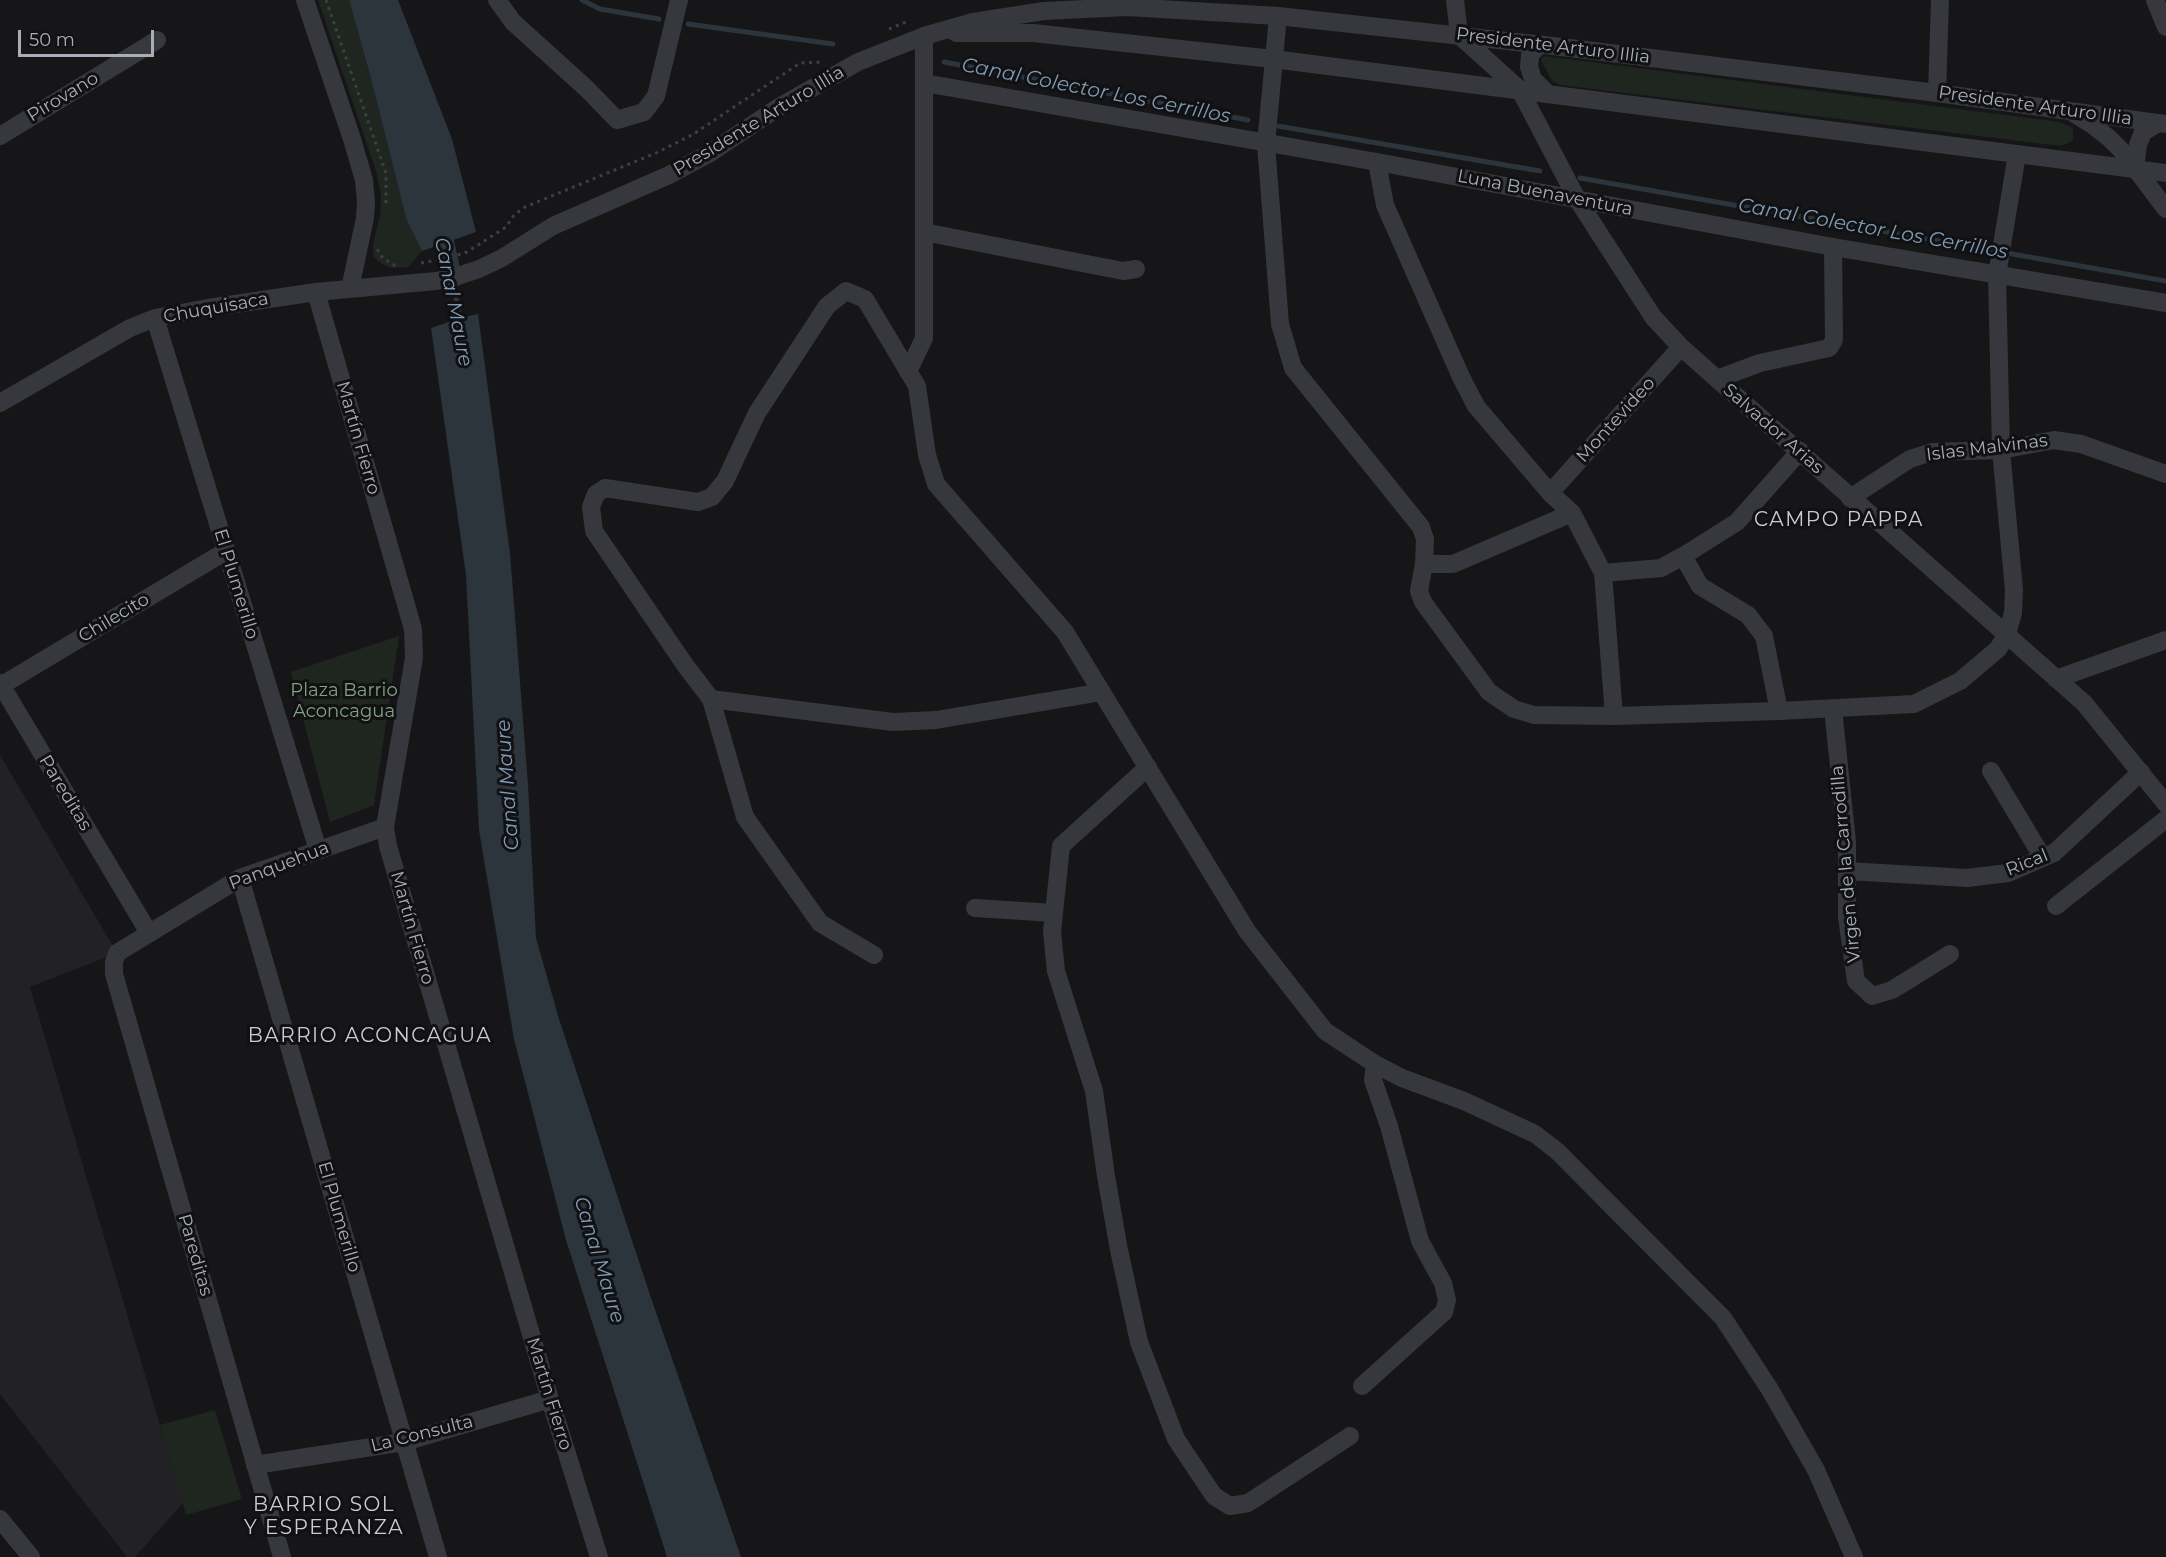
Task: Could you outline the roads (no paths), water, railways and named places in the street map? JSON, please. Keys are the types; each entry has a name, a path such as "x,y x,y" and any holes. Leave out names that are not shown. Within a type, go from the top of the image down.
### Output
{"street":[{"path":"304,0 364,180 365,218 350,289"},
{"path":"497,0 513,21 587,89 616,120 645,112 656,96 678,0"},
{"path":"1455,0 1459,35"},
{"path":"1937,93 1940,0"},
{"path":"2155,0 2166,27"},
{"name":"Presidente Arturo Illia","path":"452,278 490,265 553,226 669,175 710,153 779,107 858,62 973,22 1044,11 1127,7 1278,16 1540,44 1937,93 2162,124"},
{"path":"1278,16 1266,144 1280,324 1293,368 1421,527 1425,539 1424,564 1419,591 1423,602 1489,692 1514,709 1534,715 1614,716 1914,704 1959,681 1998,649 2007,634 2013,613 2014,590 2001,450 1998,271 2017,154"},
{"name":"Presidente Arturo Illia","path":"931,35 1033,33 1273,59 2166,173"},
{"path":"908,372 924,338 924,83 931,35"},
{"name":"Salvador Arias","path":"1459,35 1520,90 1577,199 1653,317 1681,347 2084,703 2166,804"},
{"name":"Pirovano","path":"0,136 157,40"},
{"path":"1540,44 1530,55 1529,67 1533,79 1548,94"},
{"name":"Luna Buenaventura","path":"924,83 1377,162 1833,247 1998,271 2166,303"},
{"path":"2068,111 2109,138 2166,209"},
{"path":"2135,169 2138,145 2144,132 2162,124"},
{"path":"1377,162 1384,205 1476,406 1551,493 1572,513 1603,573 1614,716"},
{"path":"924,232 1123,271 1136,269"},
{"path":"1717,379 1760,363 1829,348 1834,340 1833,247"},
{"name":"Chuquisaca","path":"0,403 130,328 155,318 316,292 396,286 452,278"},
{"path":"874,955 820,923 745,817 711,699 685,665 594,531 591,507 596,494 605,488 698,502 712,497 725,481 757,413 827,306 846,291 865,299 917,386 927,455 936,484 1065,632 1247,931 1324,1031 1375,1064 1402,1078 1464,1101 1535,1134 1557,1151 1723,1318 1769,1388 1816,1470 1854,1557"},
{"name":"Martín Fierro","path":"316,292 413,628 414,658 386,827 388,846 598,1557"},
{"name":"El Plumerillo","path":"155,318 318,850"},
{"name":"Montevideo","path":"1551,493 1681,347"},
{"name":"Islas Malvinas","path":"1850,498 1910,459 1932,452 2001,450 2054,440 2082,444 2166,474"},
{"path":"1603,573 1661,568 1683,556 1737,522 1800,451"},
{"path":"1424,564 1453,564 1572,513"},
{"name":"Chilecito","path":"1,684 226,551"},
{"path":"1683,556 1700,586 1748,615 1764,636 1779,711"},
{"path":"2056,679 2166,640"},
{"name":"Pareditas","path":"1,684 149,933"},
{"path":"711,699 893,722 936,720 1102,692"},
{"name":"Virgen de la Carrodilla","path":"1833,709 1847,842 1847,917 1856,981 1872,996 1892,990 1950,954"},
{"path":"1148,767 1061,846 1052,932 1056,971 1094,1090 1117,1239 1139,1342 1176,1439 1214,1496 1230,1506 1248,1503 1350,1436"},
{"path":"1991,771 2043,858"},
{"name":"Rical","path":"1846,870 1967,878 2008,873 2054,853 2141,772"},
{"path":"2056,906 2166,819"},
{"name":"Panquehua","path":"117,953 240,878 386,827"},
{"name":"El Plumerillo","path":"240,878 438,1557"},
{"path":"975,908 1054,914"},
{"name":"Pareditas","path":"117,953 114,974 282,1557"},
{"path":"1362,1386 1444,1312 1447,1300 1443,1283 1420,1241 1389,1126 1373,1080 1375,1064"},
{"name":"La Consulta","path":"255,1465 404,1442 550,1399"},
{"path":"0,1519 31,1557"}],"water":[{"path":"349,0 398,0 452,139 476,232 422,251 407,221"},
{"path":"478,314 510,553 528,785 536,938 559,1019 651,1298 741,1557 667,1557 566,1240 514,1039 479,830 466,575 431,328"}],"waterway":[{"name":"Canal Colector Los Cerrillos","path":"582,0 600,9 659,19"},
{"name":"Canal Colector Los Cerrillos","path":"688,24 833,44"},
{"name":"Canal Colector Los Cerrillos","path":"944,62 1248,120"},
{"name":"Canal Colector Los Cerrillos","path":"1278,126 1540,171"},
{"name":"Canal Colector Los Cerrillos","path":"1580,178 2166,281"},
{"name":"Canal Maure","path":"439,219 452,278"},
{"name":"Canal Maure","path":"453,281 461,325"}],"district":[{"name":"CAMPO PAPPA","path":"1839,520"},
{"name":"BARRIO ACONCAGUA","path":"370,1036"},
{"name":"BARRIO SOL Y ESPERANZA","path":"324,1516"}],"park label":[{"name":"Plaza Barrio Aconcagua","path":"344,701"}]}
